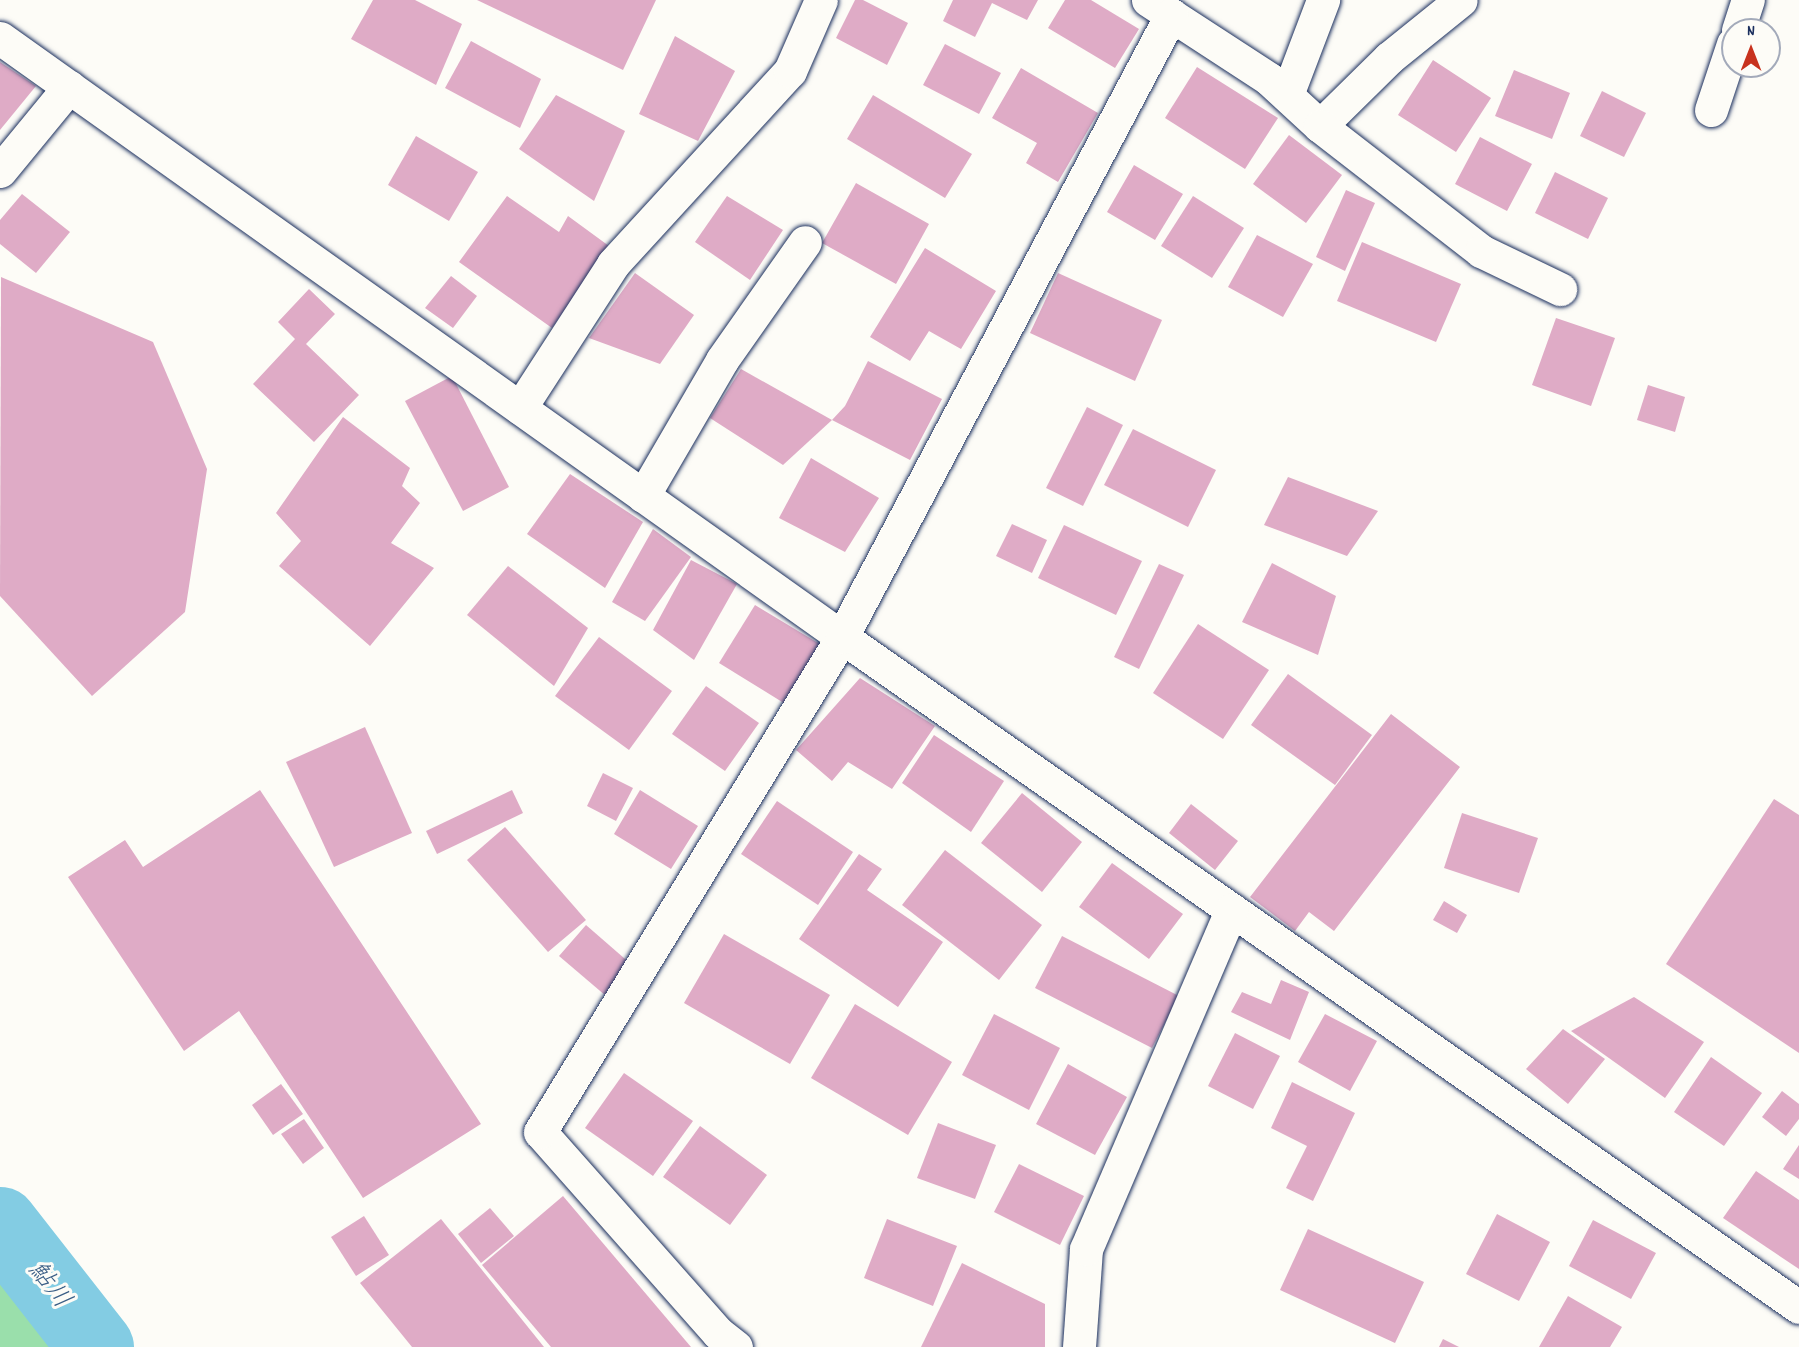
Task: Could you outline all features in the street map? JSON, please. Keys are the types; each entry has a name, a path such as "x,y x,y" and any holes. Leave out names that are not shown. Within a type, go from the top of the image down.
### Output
{"street":[{"path":"520,408 613,264 790,71 821,0"},
{"path":"1287,95 1323,0"},
{"path":"1320,126 1389,58 1461,0"},
{"path":"1742,18 1748,0"},
{"path":"736,1347 718,1333 540,1132 842,637 1160,8 1269,79 1320,126 1481,251 1560,290"},
{"path":"0,38 842,637 1799,1307"},
{"path":"1711,110 1722,78"},
{"path":"0,171 69,87"},
{"path":"643,496 722,360 805,242"},
{"path":"1079,1347 1086,1249 1231,910"}],"green space":[{"path":"0,1263 67,1347 0,1347"}],"building":[{"path":"373,0 415,0 462,24 436,85 351,39"},
{"path":"477,0 656,0 623,70"},
{"path":"855,0 863,0 908,23 887,65 836,38"},
{"path":"953,0 1038,0 1027,20 992,3 975,37 943,21"},
{"path":"1065,0 1091,0 1139,29 1115,68 1048,28"},
{"path":"675,36 735,71 698,141 639,114"},
{"path":"471,41 541,79 520,128 445,88"},
{"path":"945,44 1001,73 979,114 923,85"},
{"path":"1433,60 1491,98 1456,152 1398,115"},
{"path":"0,62 36,86 0,130"},
{"path":"1197,67 1278,118 1245,169 1165,118"},
{"path":"1021,68 1098,113 1058,182 1026,163 1037,143 992,118"},
{"path":"1514,70 1570,93 1552,139 1495,116"},
{"path":"1602,91 1646,113 1624,157 1580,136"},
{"path":"556,95 625,131 594,201 519,149"},
{"path":"873,95 972,154 945,198 847,139"},
{"path":"1289,135 1342,175 1306,223 1253,184"},
{"path":"416,136 478,172 449,221 388,185"},
{"path":"1480,137 1532,164 1507,211 1455,184"},
{"path":"1134,165 1183,194 1155,240 1107,212"},
{"path":"1555,172 1608,198 1588,239 1535,213"},
{"path":"856,183 929,224 896,284 822,243"},
{"path":"1346,190 1375,203 1345,271 1316,257"},
{"path":"22,194 70,232 36,273 0,244 0,220"},
{"path":"507,196 559,232 568,216 609,246 552,328 459,262"},
{"path":"727,196 783,230 750,280 695,242"},
{"path":"1193,196 1244,228 1212,278 1161,246"},
{"path":"1257,235 1313,264 1283,317 1228,287"},
{"path":"1362,242 1461,284 1436,342 1337,301"},
{"path":"925,248 996,291 961,349 929,331 910,361 870,337"},
{"path":"635,273 694,315 660,364 589,338"},
{"path":"1058,273 1162,320 1135,381 1030,333"},
{"path":"451,276 477,296 453,328 425,308"},
{"path":"1,277 153,342 207,469 185,612 92,696 0,596"},
{"path":"309,289 335,314 306,344 359,395 314,442 253,384 295,339 278,322"},
{"path":"1556,318 1615,338 1591,406 1532,385"},
{"path":"868,361 942,399 910,460 832,420 845,406"},
{"path":"741,369 832,420 783,465 710,418"},
{"path":"452,376 509,487 463,511 405,401"},
{"path":"1648,385 1685,397 1675,432 1637,420"},
{"path":"1087,407 1123,425 1083,506 1046,488"},
{"path":"343,417 410,468 402,486 420,503 391,543 434,568 370,646 279,566 301,541 276,513"},
{"path":"1133,429 1216,470 1188,527 1104,485"},
{"path":"811,458 879,498 845,552 779,518"},
{"path":"570,474 643,522 605,588 527,534"},
{"path":"1288,477 1378,511 1347,556 1264,525"},
{"path":"1012,524 1047,540 1032,573 996,556"},
{"path":"1064,525 1142,561 1116,615 1038,578"},
{"path":"653,529 691,557 645,621 612,602"},
{"path":"691,560 737,584 694,660 653,630"},
{"path":"1272,563 1336,596 1318,655 1242,622"},
{"path":"1159,564 1184,575 1139,669 1114,657"},
{"path":"508,566 588,628 554,686 467,615"},
{"path":"755,605 823,646 787,705 719,663"},
{"path":"1198,624 1269,670 1223,739 1153,693"},
{"path":"599,637 672,691 629,750 555,696"},
{"path":"1288,674 1372,735 1335,785 1251,725"},
{"path":"860,678 935,726 892,789 848,762 832,781 796,750"},
{"path":"706,686 759,723 725,771 672,734"},
{"path":"1391,714 1460,767 1334,931 1309,912 1295,931 1250,897"},
{"path":"365,727 412,833 334,867 286,762"},
{"path":"934,735 1004,781 971,832 902,783"},
{"path":"603,773 633,788 616,821 587,806"},
{"path":"260,790 481,1124 363,1198 239,1011 184,1051 68,877 125,840 143,867"},
{"path":"512,790 523,813 437,854 426,831"},
{"path":"640,790 698,826 671,869 614,834"},
{"path":"1022,793 1082,842 1042,892 981,843"},
{"path":"1774,799 1799,815 1799,1053 1666,964"},
{"path":"777,801 853,852 818,905 741,854"},
{"path":"1191,804 1238,841 1215,870 1169,833"},
{"path":"1462,813 1538,838 1519,893 1444,868"},
{"path":"505,827 586,920 548,952 467,860"},
{"path":"945,850 1042,925 999,980 902,905"},
{"path":"859,854 882,869 867,890 943,942 898,1007 799,939"},
{"path":"1112,863 1183,914 1149,959 1079,907"},
{"path":"1444,901 1467,915 1457,933 1433,920"},
{"path":"586,925 632,965 606,996 559,956"},
{"path":"724,934 830,995 790,1064 684,1003"},
{"path":"1062,936 1179,996 1152,1048 1035,988"},
{"path":"1281,980 1309,992 1290,1040 1231,1012 1242,992 1271,1004"},
{"path":"1634,997 1704,1042 1665,1098 1571,1031"},
{"path":"855,1004 952,1062 908,1135 811,1078"},
{"path":"994,1014 1060,1048 1029,1110 962,1075"},
{"path":"1325,1014 1377,1041 1350,1091 1298,1062"},
{"path":"1563,1029 1605,1059 1568,1104 1526,1069"},
{"path":"1235,1033 1280,1056 1253,1109 1208,1086"},
{"path":"1711,1057 1762,1093 1724,1146 1674,1112"},
{"path":"1068,1064 1127,1097 1095,1155 1036,1124"},
{"path":"624,1073 693,1121 653,1176 585,1128"},
{"path":"1292,1082 1355,1113 1313,1201 1286,1188 1307,1146 1271,1128"},
{"path":"281,1084 303,1114 273,1135 252,1105"},
{"path":"1782,1091 1799,1104 1799,1119 1786,1136 1762,1117"},
{"path":"304,1119 324,1148 303,1164 281,1134"},
{"path":"938,1123 996,1145 975,1199 917,1178"},
{"path":"700,1126 767,1175 730,1225 663,1177"},
{"path":"1799,1145 1799,1179 1783,1169"},
{"path":"1019,1164 1084,1196 1060,1245 994,1212"},
{"path":"1756,1171 1799,1200 1799,1269 1723,1218"},
{"path":"563,1196 691,1347 551,1347 482,1265"},
{"path":"490,1208 514,1236 481,1263 458,1234"},
{"path":"1497,1214 1550,1242 1519,1301 1466,1274"},
{"path":"364,1216 389,1255 356,1276 331,1237"},
{"path":"441,1219 544,1347 412,1347 360,1283"},
{"path":"887,1219 957,1246 933,1306 864,1278"},
{"path":"1593,1220 1656,1253 1631,1299 1569,1266"},
{"path":"1308,1229 1424,1282 1395,1343 1280,1290"},
{"path":"962,1263 1045,1304 1045,1347 921,1347"},
{"path":"1568,1296 1622,1327 1610,1347 1539,1347"},
{"path":"1443,1339 1459,1347 1439,1347"}],"waterway":[{"name":"鮎川","path":"0,1224 96,1347"}]}
